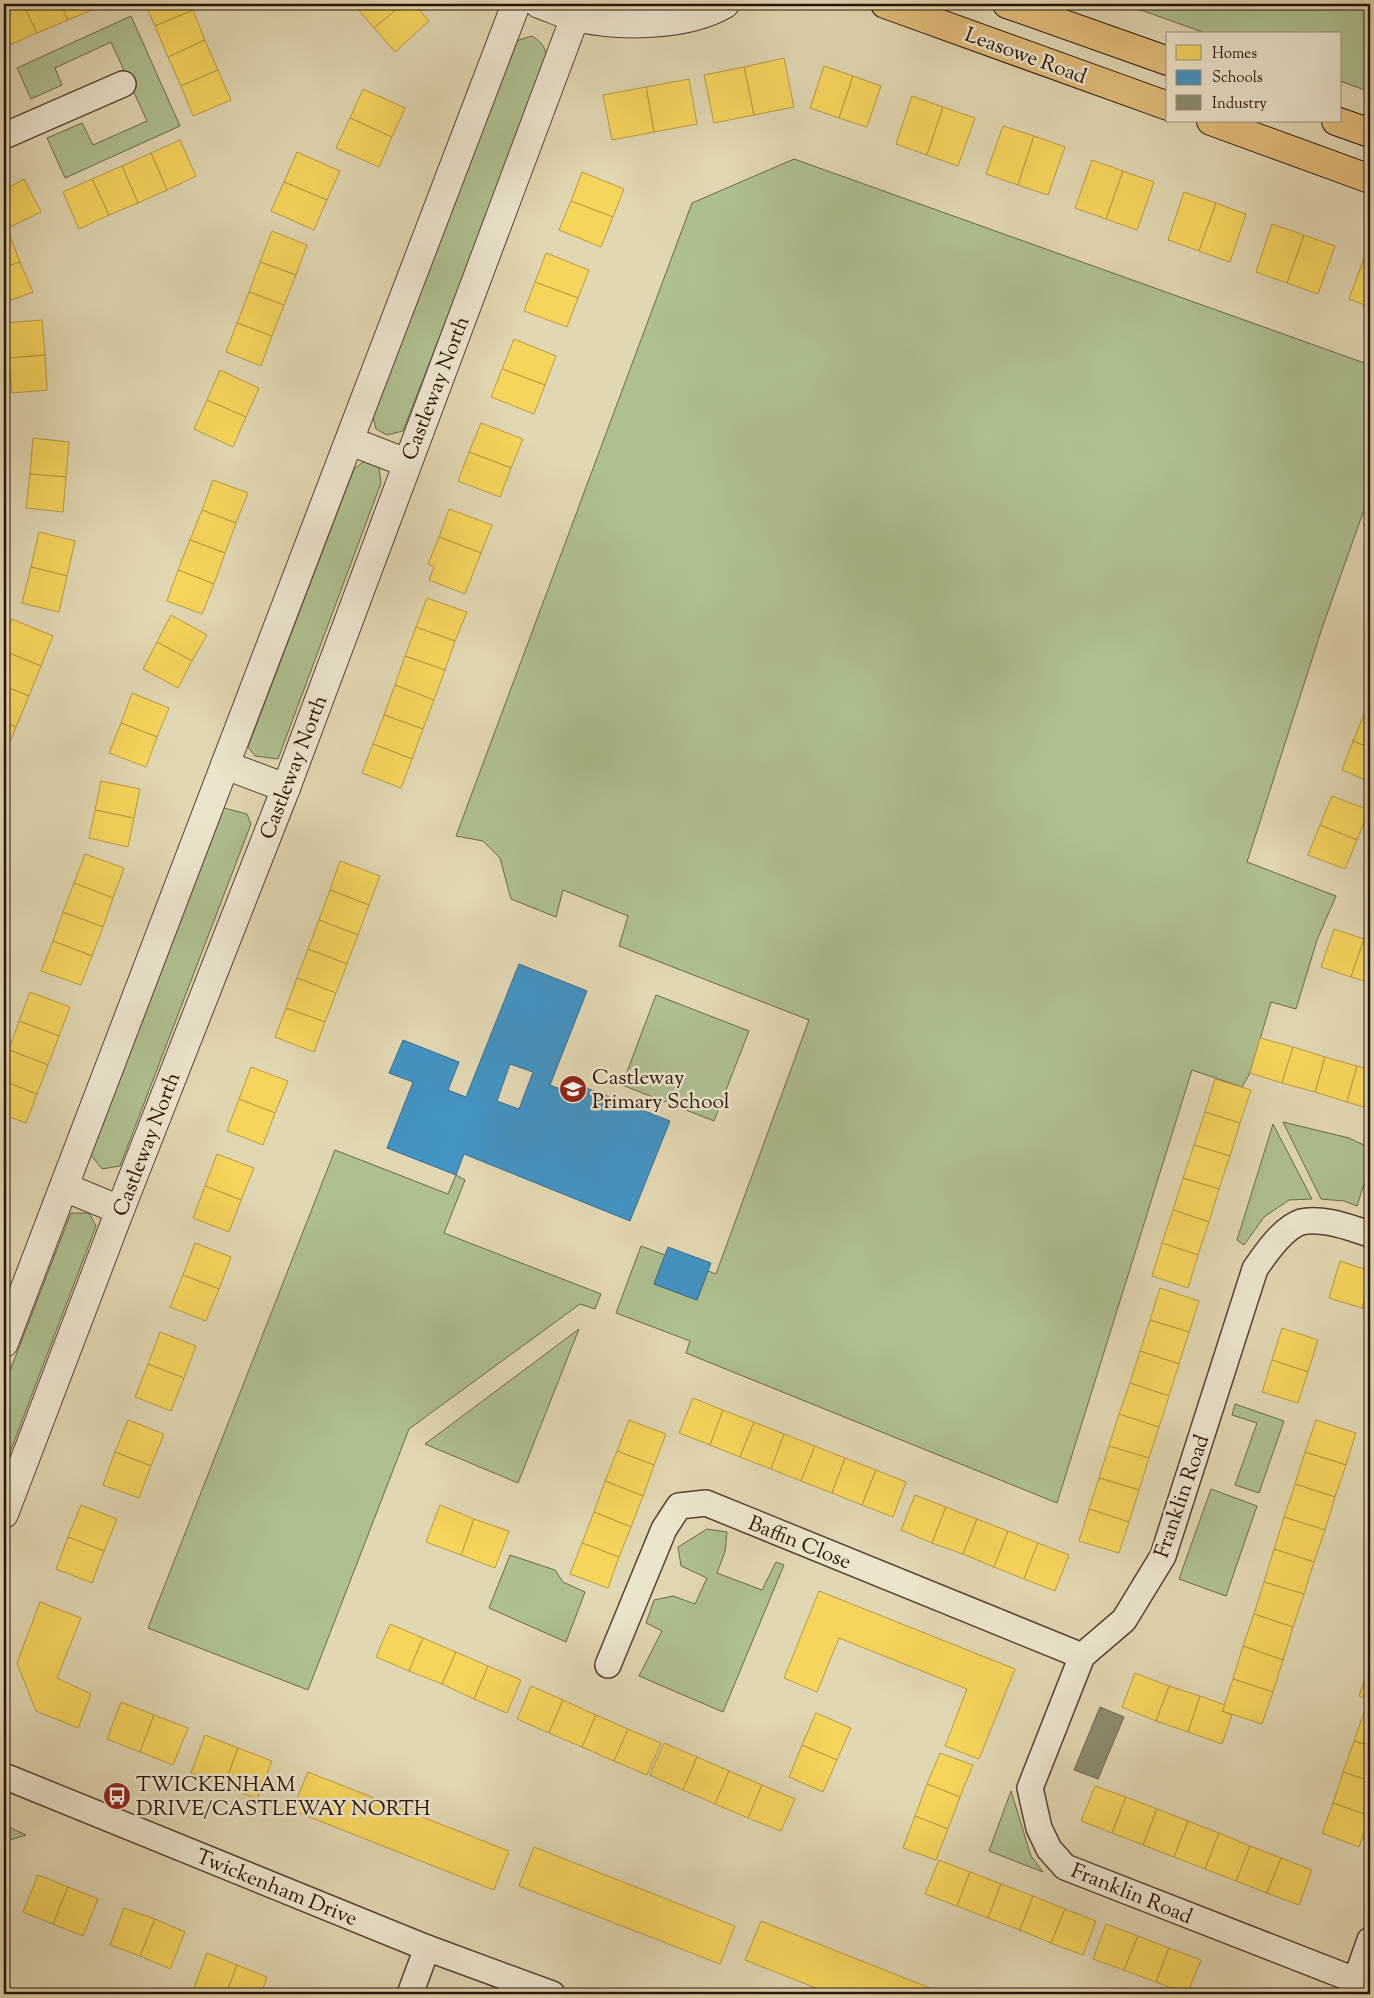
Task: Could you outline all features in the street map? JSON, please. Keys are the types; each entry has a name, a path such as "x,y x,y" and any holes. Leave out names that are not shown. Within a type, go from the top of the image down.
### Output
{"main road":[{"name":"Leasowe Road","path":"885,4 1166,105"},
{"name":"Leasowe Road","path":"1007,4 1166,60"},
{"path":"1214,122 1370,178"},
{"path":"1339,122 1370,133"}],"street":[{"path":"4,1343 516,4"},
{"path":"539,4 575,17 622,22 672,23 725,4"},
{"name":"Castleway North","path":"4,1514 120,1210 286,788 575,17"},
{"path":"4,136 123,84"},
{"path":"350,441 407,463"},
{"path":"225,765 286,788"},
{"path":"64,1187 120,1210"},
{"name":"Franklin Road","path":"1354,1988 1065,1867 1049,1849 1039,1828 1030,1788 1082,1656 1124,1620 1163,1556 1255,1269 1272,1244 1300,1222 1322,1222 1370,1234"},
{"name":"Baffin Close","path":"608,1665 664,1529 679,1506 706,1503 1082,1656"},
{"name":"Twickenham Drive","path":"4,1776 427,1948 552,1994"},
{"path":"1354,1988 1370,1940"},
{"path":"410,1994 427,1948"}],"green space":[{"path":"1124,4 1370,4 1370,92 1342,82 1342,32 1202,32"},
{"path":"131,16 180,126 65,178 47,138 82,123 93,145 147,121 111,42 55,68 62,85 31,99 17,68"},
{"path":"532,36 541,43 545,50 546,58 543,70 403,431 387,435 376,429 373,417 516,41"},
{"path":"794,159 1370,365 1370,493 1322,628 1247,862 1336,896 1317,940 1296,1009 1271,1002 1250,1073 1242,1087 1192,1070 1057,1503 686,1353 690,1341 616,1313 641,1246 665,1255 654,1284 697,1300 708,1271 716,1274 809,1020 619,946 628,916 563,890 556,917 511,899 500,858 483,841 456,836 692,203"},
{"path":"366,460 379,467 381,483 278,759 255,756 248,747 354,469"},
{"path":"224,808 247,814 251,824 120,1166 102,1169 91,1155"},
{"path":"656,995 749,1031 714,1121 622,1085"},
{"path":"1283,1122 1349,1138 1370,1148 1370,1165 1357,1206 1344,1201 1321,1199"},
{"path":"1273,1124 1312,1199 1289,1200 1264,1217 1244,1245 1237,1240"},
{"path":"335,1150 448,1194 456,1175 465,1180 444,1233 601,1294 595,1309 580,1304 409,1429 308,1690 148,1628"},
{"path":"71,1213 89,1213 96,1226 4,1468 4,1386"},
{"path":"579,1329 518,1483 425,1444"},
{"path":"1235,1404 1284,1421 1259,1493 1235,1485 1257,1423 1232,1415"},
{"path":"1211,1489 1257,1506 1226,1596 1179,1579"},
{"path":"707,1529 727,1532 725,1552 717,1573 762,1590 776,1562 784,1565 723,1712 639,1676 662,1631 646,1623 654,1600 673,1596 695,1604 707,1578 681,1566 678,1547"},
{"path":"510,1555 555,1570 563,1582 585,1592 566,1642 489,1608"},
{"path":"1011,1791 1031,1856 1043,1872 989,1851"},
{"path":"4,1825 26,1835 4,1842"}],"building: Homes":[{"path":"4,4 23,4 37,33 5,47"},
{"path":"23,4 61,4 68,20 37,33"},
{"path":"61,4 94,4 96,8 68,20"},
{"path":"145,4 190,4 193,10 155,26"},
{"path":"403,4 374,28 354,5"},
{"path":"403,4 414,4 429,21 395,52 374,28"},
{"path":"193,10 205,40 168,57 155,26"},
{"path":"205,40 218,70 181,86 168,57"},
{"path":"784,58 794,107 754,115 744,67"},
{"path":"824,66 853,76 839,118 810,108"},
{"path":"744,67 754,115 714,123 704,75"},
{"path":"218,70 231,100 193,116 181,86"},
{"path":"853,76 881,86 867,127 839,118"},
{"path":"689,79 697,124 654,132 646,87"},
{"path":"646,87 654,132 612,140 603,95"},
{"path":"363,89 405,108 392,137 350,118"},
{"path":"912,96 943,107 927,155 896,144"},
{"path":"943,107 975,118 958,166 927,155"},
{"path":"350,118 392,137 379,167 336,148"},
{"path":"1003,126 1034,136 1018,185 986,174"},
{"path":"1034,136 1065,147 1048,195 1018,185"},
{"path":"180,140 196,176 167,190 151,153"},
{"path":"297,152 340,171 327,200 284,182"},
{"path":"151,153 167,190 138,203 122,166"},
{"path":"1092,160 1123,171 1106,219 1075,208"},
{"path":"122,166 138,203 109,215 92,179"},
{"path":"1123,171 1154,182 1137,230 1106,219"},
{"path":"582,172 624,189 613,217 571,201"},
{"path":"24,179 41,212 8,228 4,220 4,190"},
{"path":"92,179 109,215 79,229 63,192"},
{"path":"284,182 327,200 314,230 271,211"},
{"path":"1184,192 1216,203 1199,251 1168,240"},
{"path":"571,201 613,217 601,247 559,230"},
{"path":"1216,203 1246,214 1230,262 1199,251"},
{"path":"1272,224 1304,235 1287,283 1256,272"},
{"path":"8,231 20,262 4,268 4,233"},
{"path":"272,231 307,245 296,275 260,262"},
{"path":"1304,235 1335,246 1318,294 1287,283"},
{"path":"546,253 589,270 578,298 535,282"},
{"path":"1364,258 1370,260 1370,307 1349,299"},
{"path":"20,262 33,292 4,303 4,268"},
{"path":"260,262 296,275 284,305 249,292"},
{"path":"535,282 578,298 567,327 524,311"},
{"path":"249,292 284,305 272,336 237,323"},
{"path":"42,320 45,355 9,358 6,323"},
{"path":"237,323 272,336 261,366 226,352"},
{"path":"514,339 556,356 545,385 502,369"},
{"path":"45,355 47,390 12,393 9,358"},
{"path":"502,369 545,385 534,414 491,397"},
{"path":"220,370 259,388 246,417 207,400"},
{"path":"207,400 246,417 233,447 194,429"},
{"path":"481,423 523,439 511,468 469,452"},
{"path":"33,438 69,442 66,477 30,474"},
{"path":"469,452 511,468 500,497 458,481"},
{"path":"30,474 66,477 63,512 26,508"},
{"path":"213,480 248,493 236,523 202,510"},
{"path":"449,509 492,525 481,553 439,537"},
{"path":"202,510 236,523 225,553 190,540"},
{"path":"39,532 75,541 67,576 31,567"},
{"path":"439,537 481,553 465,594 429,580 434,567 428,564"},
{"path":"190,540 225,553 214,584 178,570"},
{"path":"31,567 67,576 59,612 22,603"},
{"path":"178,570 214,584 202,614 167,601"},
{"path":"427,598 467,612 455,641 416,627"},
{"path":"171,615 207,635 192,661 157,642"},
{"path":"12,619 53,636 41,666 4,651 4,640"},
{"path":"416,627 455,641 445,670 405,656"},
{"path":"157,642 192,661 178,688 143,669"},
{"path":"4,651 41,666 29,696 4,686"},
{"path":"405,656 445,670 434,700 395,685"},
{"path":"395,685 434,700 423,729 384,715"},
{"path":"4,686 29,696 16,727 4,722"},
{"path":"132,693 169,708 157,737 121,723"},
{"path":"1365,712 1370,714 1370,748 1353,741"},
{"path":"384,715 423,729 412,759 373,744"},
{"path":"4,722 16,727 4,757"},
{"path":"121,723 157,737 146,767 109,753"},
{"path":"1353,741 1370,748 1370,782 1342,770"},
{"path":"373,744 412,759 401,788 362,773"},
{"path":"101,781 140,789 134,818 95,810"},
{"path":"1332,796 1369,810 1357,840 1320,825"},
{"path":"95,810 134,818 128,847 89,838"},
{"path":"1320,825 1357,840 1345,869 1308,855"},
{"path":"85,854 124,868 113,898 74,883"},
{"path":"340,861 380,876 369,905 330,890"},
{"path":"74,883 113,898 103,927 63,912"},
{"path":"330,890 369,905 358,935 319,920"},
{"path":"63,912 103,927 92,956 53,941"},
{"path":"319,920 358,935 347,964 308,949"},
{"path":"1334,929 1364,939 1351,977 1321,967"},
{"path":"1364,939 1370,941 1370,983 1351,977"},
{"path":"53,941 92,956 81,985 41,971"},
{"path":"308,949 347,964 336,993 297,978"},
{"path":"297,978 336,993 325,1022 286,1008"},
{"path":"30,992 70,1007 59,1036 19,1021"},
{"path":"286,1008 325,1022 314,1052 275,1037"},
{"path":"19,1021 59,1036 48,1065 9,1050"},
{"path":"1260,1038 1293,1047 1282,1083 1250,1073"},
{"path":"1293,1047 1325,1057 1315,1092 1282,1083"},
{"path":"9,1050 48,1065 37,1094 4,1081 4,1063"},
{"path":"1325,1057 1357,1066 1347,1102 1315,1092"},
{"path":"1357,1066 1370,1070 1370,1109 1347,1102"},
{"path":"251,1067 288,1081 275,1113 239,1099"},
{"path":"1215,1079 1251,1090 1240,1123 1205,1112"},
{"path":"4,1081 37,1094 26,1123 4,1115"},
{"path":"239,1099 275,1113 263,1145 227,1131"},
{"path":"1205,1112 1240,1123 1230,1156 1194,1145"},
{"path":"1194,1145 1230,1156 1219,1189 1183,1178"},
{"path":"217,1154 254,1168 241,1200 205,1186"},
{"path":"1183,1178 1219,1189 1209,1222 1173,1210"},
{"path":"205,1186 241,1200 229,1232 193,1218"},
{"path":"1173,1210 1209,1222 1198,1255 1162,1243"},
{"path":"195,1243 231,1257 219,1289 183,1275"},
{"path":"1162,1243 1198,1255 1188,1288 1152,1276"},
{"path":"1340,1261 1370,1271 1370,1284 1362,1308 1329,1298"},
{"path":"183,1275 219,1289 206,1321 170,1307"},
{"path":"1370,1284 1370,1311 1362,1308"},
{"path":"1160,1288 1199,1301 1189,1332 1150,1320"},
{"path":"1150,1320 1189,1332 1179,1364 1140,1351"},
{"path":"1282,1328 1318,1340 1308,1372 1272,1360"},
{"path":"160,1332 196,1346 184,1378 148,1364"},
{"path":"1140,1351 1179,1364 1169,1396 1130,1383"},
{"path":"1272,1360 1308,1372 1298,1403 1262,1392"},
{"path":"148,1364 184,1378 171,1411 135,1397"},
{"path":"1130,1383 1169,1396 1159,1427 1119,1414"},
{"path":"693,1398 723,1410 710,1445 679,1433"},
{"path":"723,1410 754,1422 740,1457 710,1445"},
{"path":"1119,1414 1159,1427 1149,1458 1109,1446"},
{"path":"128,1420 164,1434 151,1466 115,1452"},
{"path":"629,1420 666,1434 654,1465 617,1451"},
{"path":"1316,1420 1356,1433 1346,1465 1305,1452"},
{"path":"754,1422 784,1434 771,1469 740,1457"},
{"path":"784,1434 815,1446 801,1481 771,1469"},
{"path":"815,1446 845,1458 832,1493 801,1481"},
{"path":"1109,1446 1149,1458 1139,1490 1099,1478"},
{"path":"617,1451 654,1465 643,1496 605,1481"},
{"path":"115,1452 151,1466 139,1498 103,1485"},
{"path":"1305,1452 1346,1465 1335,1497 1295,1484"},
{"path":"845,1458 876,1470 862,1505 832,1493"},
{"path":"876,1470 906,1482 893,1517 862,1505"},
{"path":"1099,1478 1139,1490 1129,1522 1089,1509"},
{"path":"605,1481 643,1496 631,1527 594,1512"},
{"path":"1295,1484 1335,1497 1325,1530 1284,1517"},
{"path":"915,1495 946,1507 932,1543 901,1530"},
{"path":"81,1505 117,1519 104,1551 68,1537"},
{"path":"440,1505 474,1519 461,1555 426,1542"},
{"path":"946,1507 977,1519 963,1554 932,1543"},
{"path":"1089,1509 1129,1522 1119,1553 1079,1541"},
{"path":"594,1512 631,1527 619,1557 582,1543"},
{"path":"1284,1517 1325,1530 1314,1562 1274,1549"},
{"path":"474,1519 509,1531 495,1568 461,1555"},
{"path":"977,1519 1008,1531 994,1567 963,1554"},
{"path":"1008,1531 1038,1543 1024,1579 994,1567"},
{"path":"68,1537 104,1551 92,1583 56,1569"},
{"path":"582,1543 619,1557 608,1588 570,1574"},
{"path":"1038,1543 1069,1555 1055,1591 1024,1579"},
{"path":"1274,1549 1314,1562 1304,1594 1264,1582"},
{"path":"1264,1582 1304,1594 1293,1627 1254,1614"},
{"path":"819,1591 1015,1669 979,1759 945,1746 967,1689 839,1638 817,1692 784,1678"},
{"path":"40,1602 81,1618 57,1678 91,1694 78,1728 36,1711 17,1663"},
{"path":"1254,1614 1293,1627 1283,1660 1243,1646"},
{"path":"390,1624 423,1638 409,1671 376,1657"},
{"path":"423,1638 456,1652 442,1684 409,1671"},
{"path":"1243,1646 1283,1660 1273,1692 1233,1679"},
{"path":"456,1652 488,1666 474,1699 442,1684"},
{"path":"1370,1664 1370,1700 1359,1696"},
{"path":"488,1666 521,1680 507,1713 474,1699"},
{"path":"1135,1673 1169,1686 1156,1721 1122,1707"},
{"path":"1233,1679 1273,1692 1262,1724 1222,1711"},
{"path":"531,1686 563,1700 549,1733 517,1719"},
{"path":"1169,1686 1200,1696 1188,1732 1156,1721"},
{"path":"1200,1696 1225,1705 1222,1711 1232,1715 1222,1744 1188,1732"},
{"path":"563,1700 596,1715 582,1747 549,1733"},
{"path":"121,1702 154,1715 140,1752 107,1739"},
{"path":"1365,1710 1370,1712 1370,1746 1354,1741"},
{"path":"816,1713 851,1728 837,1760 802,1745"},
{"path":"154,1715 188,1728 173,1765 140,1752"},
{"path":"596,1715 628,1729 614,1761 582,1747"},
{"path":"628,1729 661,1743 647,1775 614,1761"},
{"path":"205,1735 238,1748 224,1786 191,1773"},
{"path":"1354,1741 1370,1746 1370,1781 1343,1772"},
{"path":"664,1743 697,1757 683,1790 650,1775"},
{"path":"802,1745 837,1760 823,1792 789,1777"},
{"path":"238,1748 272,1761 257,1799 224,1786"},
{"path":"940,1753 973,1765 960,1797 927,1784"},
{"path":"697,1757 729,1771 715,1804 683,1790"},
{"path":"729,1771 762,1785 748,1818 715,1804"},
{"path":"308,1772 509,1851 494,1890 292,1810"},
{"path":"1343,1772 1370,1781 1370,1816 1333,1803"},
{"path":"927,1784 960,1797 948,1829 915,1816"},
{"path":"762,1785 795,1799 781,1831 748,1818"},
{"path":"1095,1786 1126,1797 1112,1833 1081,1821"},
{"path":"1126,1797 1157,1809 1143,1845 1112,1833"},
{"path":"1333,1803 1370,1816 1359,1847 1322,1833"},
{"path":"1157,1809 1188,1821 1174,1857 1143,1845"},
{"path":"915,1816 948,1829 936,1860 903,1848"},
{"path":"1188,1821 1219,1833 1205,1869 1174,1857"},
{"path":"1219,1833 1250,1846 1236,1881 1205,1869"},
{"path":"1250,1846 1281,1858 1267,1893 1236,1881"},
{"path":"534,1847 735,1926 720,1964 519,1886"},
{"path":"1281,1858 1312,1870 1299,1905 1267,1893"},
{"path":"939,1860 970,1872 957,1906 925,1894"},
{"path":"970,1872 1001,1884 988,1918 957,1906"},
{"path":"38,1875 68,1887 53,1924 23,1912"},
{"path":"1001,1884 1033,1896 1020,1930 988,1918"},
{"path":"68,1887 98,1899 83,1936 53,1924"},
{"path":"1033,1896 1065,1909 1051,1943 1020,1930"},
{"path":"124,1908 155,1919 140,1956 110,1945"},
{"path":"1065,1909 1096,1921 1083,1955 1051,1943"},
{"path":"155,1919 185,1932 170,1969 140,1956"},
{"path":"761,1921 945,1994 831,1994 745,1960"},
{"path":"1106,1924 1138,1936 1124,1970 1093,1959"},
{"path":"1138,1936 1169,1948 1156,1982 1124,1970"},
{"path":"1169,1948 1201,1960 1187,1994 1156,1982"},
{"path":"207,1953 237,1965 226,1994 203,1994 193,1990"},
{"path":"237,1965 267,1977 261,1994 226,1994"},
{"path":"1271,1988 1287,1994 1268,1994"}],"building: Schools":[{"path":"519,964 587,991 550,1085 581,1097 584,1087 670,1121 630,1221 464,1154 456,1175 387,1148 413,1082 389,1073 403,1040 459,1062 448,1090 466,1097","holes":["510,1064 533,1072 519,1109 497,1101"]},
{"path":"668,1247 711,1263 697,1300 654,1284"}],"building: Industry":[{"path":"1100,1707 1124,1717 1098,1779 1074,1770"}],"place":[{"name":"Castleway Primary School","path":"573,1089"},
{"name":"TWICKENHAM DRIVE/CASTLEWAY NORTH","path":"117,1796"}]}
